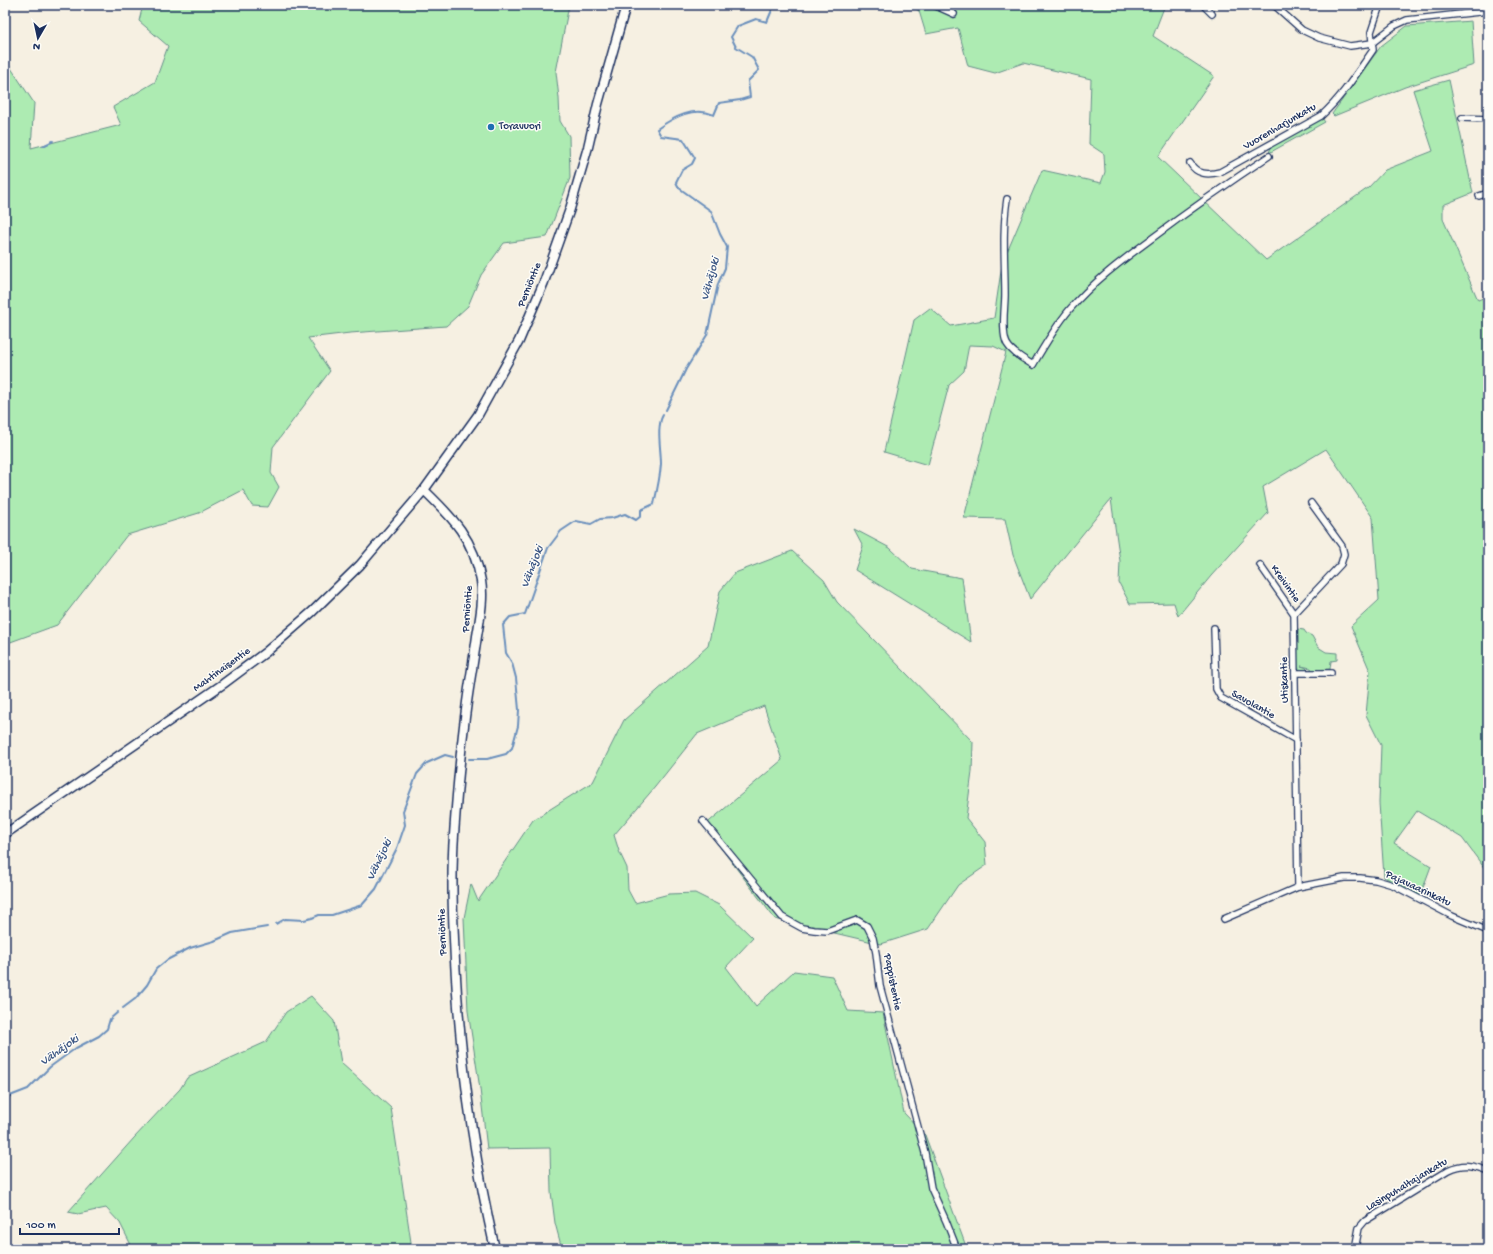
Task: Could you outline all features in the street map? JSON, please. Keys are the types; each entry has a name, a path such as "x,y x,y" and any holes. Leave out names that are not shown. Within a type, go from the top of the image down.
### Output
{"main road":[{"name":"Perniöntie","path":"495,1249 483,1198 464,1080 457,1004 454,929 454,838 459,770 467,702 480,621 482,601 481,583 477,561 467,538 450,516 424,490 478,415 519,341 544,282 570,208 588,148 598,104 626,5"},
{"name":"Mahtinaisentie","path":"5,834 223,684 266,652 312,612 360,565 424,490"}],"street":[{"path":"934,5 954,14"},
{"path":"1203,5 1212,14"},
{"path":"1274,5 1302,30 1319,38 1350,46 1372,43 1394,26 1407,20 1488,11"},
{"name":"Vuorenharjunkatu","path":"1190,163 1193,168 1200,172 1211,174 1220,172 1321,116 1330,108 1373,50 1371,32 1380,5"},
{"path":"1462,118 1488,119"},
{"path":"1007,199 1004,222 1005,338 1011,350 1033,365 1053,331 1070,309 1094,284 1205,198 1269,156"},
{"path":"1479,196 1488,193"},
{"path":"1294,614 1341,564 1344,554 1342,546 1311,503"},
{"name":"Kreivintie","path":"1260,565 1294,614"},
{"name":"Utiskantie","path":"1294,614 1298,887"},
{"name":"Savolantie","path":"1214,628 1216,689 1221,698 1296,740"},
{"path":"1295,673 1331,673"},
{"name":"Pappistentie","path":"703,821 782,917 802,928 814,930 827,931 857,920 867,926 876,953 880,986 926,1153 931,1188 946,1220 957,1249"},
{"name":"Pajavaarinkatu","path":"1224,919 1298,887 1344,878 1376,880 1393,886 1452,916 1488,931"},
{"name":"Lasinpuhaltajankatu","path":"1355,1249 1359,1228 1365,1221 1448,1170 1467,1165 1488,1171"}],"green space":[{"path":"143,5 569,5 556,72 560,121 569,136 570,178 547,237 504,243 481,275 468,306 446,326 350,333 308,338 330,371 273,447 271,473 279,487 268,507 252,506 243,490 199,513 127,535 57,625 5,644 5,59 34,103 31,148 121,125 113,107 155,82 168,46 139,21"},
{"path":"911,5 1165,5 1153,36 1214,76 1158,157 1266,260 1368,188 1385,170 1433,151 1413,90 1449,80 1473,193 1443,205 1443,219 1478,300 1488,296 1488,873 1462,838 1417,811 1394,843 1431,866 1420,896 1384,877 1379,803 1381,745 1366,715 1370,671 1351,626 1379,600 1373,518 1326,449 1263,487 1268,513 1211,576 1178,616 1174,603 1130,604 1119,583 1120,561 1111,499 1030,599 1013,555 1005,519 964,518 1006,352 993,346 969,345 964,371 949,385 928,465 884,452 914,320 930,308 951,326 994,318 1002,264 1042,170 1101,183 1105,172 1104,154 1089,144 1091,79 1023,63 995,73 968,66 958,28 926,34 919,11"},
{"path":"1471,21 1474,65 1405,87 1334,116 1332,114 1381,46 1407,26"},
{"path":"1322,118 1325,122 1269,153 1271,147"},
{"path":"854,529 890,548 912,569 962,578 971,642 855,570 863,546"},
{"path":"792,551 824,580 837,602 973,742 972,772 966,818 985,842 987,865 958,885 928,929 881,944 775,919 704,826 782,760 764,706 697,734 655,787 614,835 619,851 627,868 628,890 635,903 669,894 695,893 719,905 753,938 726,967 756,1006 794,971 832,976 848,1011 883,1013 904,1113 925,1135 967,1249 562,1249 555,1223 551,1192 550,1148 487,1149 480,1089 468,1011 464,918 471,884 478,901 533,820 593,782 624,720 708,646 720,591 735,573"},
{"path":"1297,629 1304,630 1312,636 1318,647 1326,652 1337,653 1337,660 1331,661 1330,669 1312,670 1311,668 1301,666 1307,668 1306,670 1297,669"},
{"path":"311,996 334,1021 341,1063 391,1108 412,1249 133,1249 120,1223 106,1208 78,1214 68,1212 180,1089 187,1078 266,1042 286,1012"}],"waterway":[{"name":"Vähäjoki","path":"666,410 686,369 707,335 718,284 725,268 727,247 711,211 679,188 676,182 682,170 692,164 695,158 683,139 661,136 657,129 670,120 684,114 699,112 714,115 719,103 750,97 748,81 759,70 752,57 736,47 731,37 738,26 756,19 767,22 772,10 768,5"},
{"path":"43,146 53,141"},
{"name":"Vähäjoki","path":"469,759 487,759 506,754 512,748 518,726 519,710 516,678 512,663 506,653 503,625 510,617 525,614 548,548 561,531 576,521 591,524 600,519 612,518 625,514 636,520 641,516 641,510 654,504 661,469 659,432 663,415"},
{"name":"Vähäjoki","path":"276,924 285,919 304,920 319,915 332,915 362,905 376,889 397,848 405,825 403,811 417,774 427,763 445,755 453,757"},
{"name":"Vähäjoki","path":"123,1008 135,999 147,985 156,969 167,960 190,948 214,941 232,933 267,927"},
{"name":"Vähäjoki","path":"5,1098 28,1089 50,1067 76,1048 99,1036 107,1029 110,1019 118,1012"}],"place":[{"name":"Toravuori","path":"491,127"}]}
